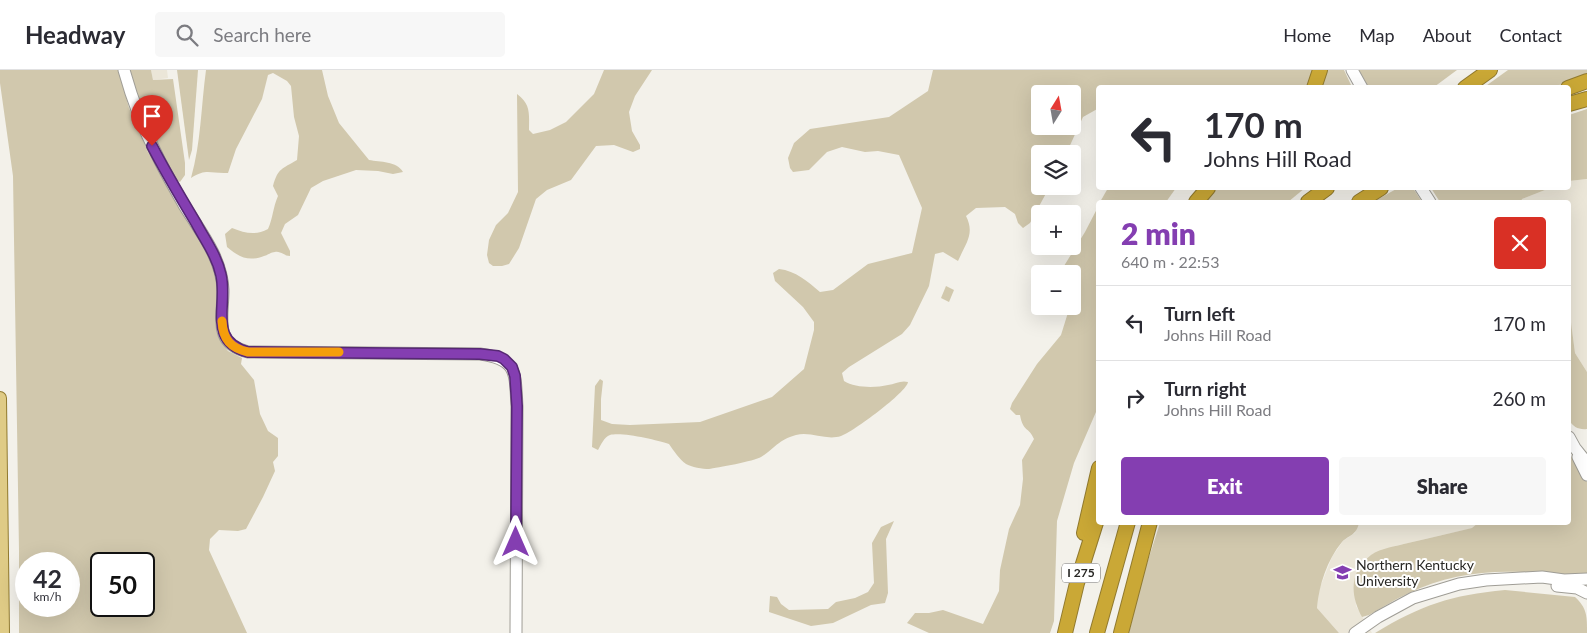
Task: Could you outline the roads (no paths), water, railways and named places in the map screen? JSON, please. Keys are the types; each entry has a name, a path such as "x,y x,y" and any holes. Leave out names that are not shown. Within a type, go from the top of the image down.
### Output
{"highway":[{"path":"1315,85 1320,70"},
{"path":"1469,85 1490,70"},
{"path":"1571,87 1587,81"},
{"path":"1571,103 1587,99"},
{"path":"1198,200 1206,190"},
{"path":"1311,200 1324,190"},
{"path":"1363,200 1378,190"},
{"path":"1077,583 1083,540 1096,482"},
{"name":"I 275","path":"1065,633 1077,583 1096,523"},
{"name":"I 275","path":"1097,633 1127,525"},
{"path":"1121,633 1149,525"}],"main road":[{"path":"124,70 148,137 216,260 222,284 222,328 225,337 234,348 248,352 480,354 498,356 512,367 515,376 517,406 516,633"},
{"path":"1352,70 1360,85"},
{"path":"0,398 3,633"},
{"path":"1571,440 1580,464 1587,475"},
{"path":"1575,448 1587,463"},
{"path":"1355,633 1388,611 1428,592 1473,581 1542,577 1564,580 1587,578"},
{"path":"1527,579 1542,584 1577,588 1587,593"}],"place":[{"name":"Northern Kentucky University","path":"1342,573"}]}
